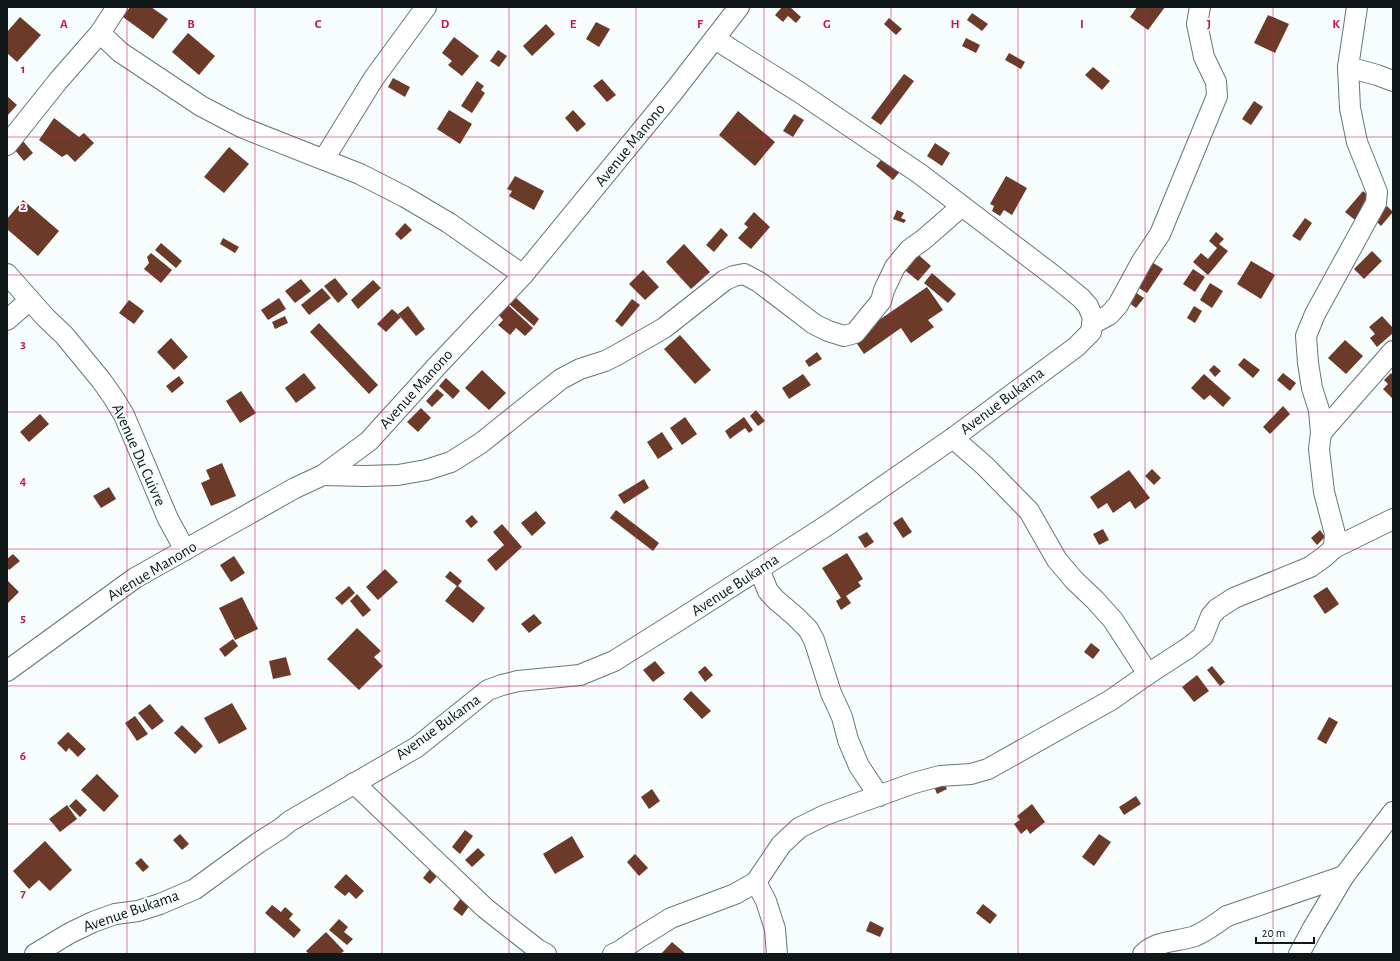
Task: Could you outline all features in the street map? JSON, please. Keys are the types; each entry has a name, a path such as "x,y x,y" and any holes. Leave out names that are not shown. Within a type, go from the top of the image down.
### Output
{"street":[{"path":"7,145 58,81 100,34 117,7"},
{"path":"324,159 374,78 426,7"},
{"name":"Avenue Manono","path":"7,671 135,578 295,488 323,475 369,441 436,366 523,275 715,39 739,7"},
{"path":"1092,324 1109,315 1118,305 1142,261 1160,234 1217,96 1216,82 1204,57 1197,24 1200,7"},
{"path":"1334,548 1335,534 1324,492 1319,448 1321,433 1319,410 1312,388 1306,336 1315,314 1376,203 1377,192 1357,142 1350,108 1348,67 1357,7"},
{"path":"100,34 125,56 201,106 241,126 360,174 405,197 449,223 523,275"},
{"path":"715,39 805,96 920,174 1081,298 1091,312 1093,318 1092,324"},
{"path":"1348,67 1393,81"},
{"path":"323,475 398,475 426,470 451,462 481,443 561,379 580,369 605,361 664,328 725,280 734,276 744,274 759,282 814,324 828,331 844,336 855,333 881,301 884,290 895,267 909,250 923,240 962,206"},
{"name":"Avenue Du Cuivre","path":"7,274 46,318 64,335 114,397 124,415 168,519 185,550"},
{"path":"7,320 30,300"},
{"name":"Avenue Bukama","path":"35,954 70,933 93,922 115,914 138,911 160,904 195,889 258,843 354,783 417,746 488,690 518,681 580,675 614,661 829,524 953,438 1076,347 1091,332 1092,324"},
{"path":"1321,433 1393,351"},
{"path":"953,438 985,466 1029,511 1057,560 1074,580 1114,620 1148,674"},
{"path":"613,954 671,918 735,894 756,882 781,845 799,828 825,815 914,783 940,776 971,774 988,769 1111,700 1188,648 1203,636 1211,616 1217,609 1234,598 1310,567 1334,548 1393,519"},
{"path":"759,569 768,591 796,617 808,630 814,640 831,693 842,717 848,740 859,766 878,796"},
{"path":"354,783 485,908 537,949 546,954"},
{"path":"1299,954 1312,928 1344,876 1393,812"},
{"path":"1144,954 1148,949 1162,943 1196,936 1227,916 1344,876"},
{"path":"756,882 766,901 775,928 777,954"}],"building":[{"path":"130,7 151,7 168,19 153,39 123,17"},
{"path":"782,7 790,7 801,17 796,23 788,16 783,22 775,15"},
{"path":"1137,7 1165,7 1148,30 1130,17"},
{"path":"972,13 988,24 982,31 967,20"},
{"path":"1268,15 1289,24 1275,53 1254,43"},
{"path":"20,17 41,35 17,62 7,53 7,32"},
{"path":"889,18 902,29 896,35 884,24"},
{"path":"596,22 610,29 599,47 586,39"},
{"path":"546,24 555,34 532,56 523,46"},
{"path":"188,33 215,56 199,75 172,52"},
{"path":"454,37 479,56 462,76 448,65 452,61 442,53"},
{"path":"966,38 980,45 976,53 962,46"},
{"path":"498,50 507,56 499,67 490,61"},
{"path":"1009,53 1025,62 1021,69 1005,60"},
{"path":"1093,67 1110,81 1102,90 1085,75"},
{"path":"904,74 914,81 881,125 871,118"},
{"path":"393,78 410,87 405,97 388,87"},
{"path":"602,79 616,95 607,102 593,86"},
{"path":"477,81 484,86 481,90 485,93 472,113 461,106"},
{"path":"7,96 17,105 7,116"},
{"path":"1254,101 1263,107 1251,125 1242,119"},
{"path":"449,110 472,124 460,144 437,129"},
{"path":"573,110 586,124 577,132 565,118"},
{"path":"738,111 775,142 755,166 719,135"},
{"path":"794,114 804,120 793,137 783,131"},
{"path":"54,118 79,137 84,133 94,143 75,162 67,154 62,157 39,140"},
{"path":"18,135 33,153 24,161 9,143"},
{"path":"935,143 950,153 942,166 927,156"},
{"path":"229,147 249,164 224,193 204,177"},
{"path":"885,155 902,169 893,180 876,166"},
{"path":"515,176 544,191 534,210 509,196 512,191 507,189"},
{"path":"1006,176 1027,188 1012,215 1004,210 1000,216 992,211 994,206 990,204"},
{"path":"1363,191 1372,199 1355,220 1345,212"},
{"path":"23,200 59,231 38,256 7,229 7,219"},
{"path":"1387,206 1393,212 1381,226 1375,220"},
{"path":"897,210 904,213 901,218 906,220 904,223 893,219"},
{"path":"754,212 770,227 751,249 738,238 748,227 744,224"},
{"path":"1305,218 1312,223 1300,241 1292,236"},
{"path":"405,223 412,230 401,240 395,234"},
{"path":"721,228 728,235 714,252 706,245"},
{"path":"1216,232 1224,239 1219,244 1228,251 1208,275 1193,262 1201,253 1208,259 1217,248 1209,241"},
{"path":"223,238 239,247 235,253 220,244"},
{"path":"161,243 182,261 176,268 155,250"},
{"path":"684,244 710,272 691,289 666,262"},
{"path":"913,250 931,266 918,281 900,266"},
{"path":"1372,251 1382,261 1364,279 1354,269"},
{"path":"151,253 172,270 161,283 144,269 149,263 147,257"},
{"path":"1150,261 1163,269 1147,293 1134,285"},
{"path":"1251,261 1275,275 1261,299 1237,284"},
{"path":"1193,269 1205,277 1195,292 1183,284"},
{"path":"643,270 659,287 645,300 629,284"},
{"path":"932,273 956,294 948,303 924,283"},
{"path":"335,278 348,294 338,303 324,286"},
{"path":"301,279 311,291 295,303 285,291"},
{"path":"373,280 381,288 358,309 351,300"},
{"path":"1210,283 1223,291 1212,308 1200,300"},
{"path":"927,287 943,310 928,320 934,327 911,343 901,328 864,354 853,338"},
{"path":"322,288 331,298 309,315 301,305"},
{"path":"1135,292 1144,298 1136,308 1128,302"},
{"path":"515,297 539,319 534,326 509,304"},
{"path":"279,298 286,309 268,320 261,310"},
{"path":"632,299 640,305 622,327 615,321"},
{"path":"129,300 144,311 134,324 119,313"},
{"path":"507,304 533,328 525,336 516,328 510,335 498,325 503,320 498,314"},
{"path":"408,306 425,329 416,336 398,314"},
{"path":"1194,306 1202,311 1195,323 1187,318"},
{"path":"392,309 401,317 386,332 377,324"},
{"path":"285,316 288,323 275,329 272,322"},
{"path":"1382,316 1393,328 1393,333 1377,347 1370,338 1375,334 1369,327"},
{"path":"319,323 378,385 369,394 310,332"},
{"path":"680,335 711,370 695,384 664,349"},
{"path":"171,338 188,357 174,370 157,352"},
{"path":"1345,340 1363,356 1346,374 1328,358"},
{"path":"817,352 822,359 809,367 805,361"},
{"path":"1244,358 1260,370 1253,378 1238,365"},
{"path":"1214,365 1221,371 1215,377 1209,370"},
{"path":"482,370 506,393 489,410 465,388"},
{"path":"304,373 316,388 296,403 285,388"},
{"path":"1283,373 1296,383 1290,391 1277,380"},
{"path":"1391,373 1393,375 1393,399 1383,389 1388,384 1384,380"},
{"path":"803,374 811,385 789,399 782,388"},
{"path":"1204,374 1231,398 1223,407 1210,395 1204,400 1191,388"},
{"path":"179,376 184,383 172,393 166,386"},
{"path":"446,378 460,391 453,399 439,386"},
{"path":"437,389 444,395 432,407 426,401"},
{"path":"241,391 256,413 240,423 226,401"},
{"path":"1283,406 1290,414 1270,434 1263,427"},
{"path":"421,408 431,418 418,432 407,422"},
{"path":"756,410 765,421 758,426 750,416"},
{"path":"40,414 49,424 29,442 20,432"},
{"path":"685,417 697,434 682,445 670,428"},
{"path":"744,417 753,430 749,433 745,428 730,439 725,431"},
{"path":"662,432 673,449 658,459 647,442"},
{"path":"222,463 236,496 211,506 201,483 210,479 206,470"},
{"path":"1152,469 1161,478 1154,485 1145,476"},
{"path":"1129,470 1150,498 1135,509 1130,501 1113,513 1107,503 1098,509 1090,497"},
{"path":"644,479 649,488 624,504 618,495"},
{"path":"109,487 116,499 101,508 93,496"},
{"path":"616,510 659,543 653,551 610,518"},
{"path":"536,511 546,523 532,536 521,523"},
{"path":"472,515 478,522 471,528 465,521"},
{"path":"902,517 912,532 903,538 893,523"},
{"path":"502,524 522,547 496,571 487,560 504,545 493,532"},
{"path":"1103,529 1109,540 1099,545 1093,534"},
{"path":"1320,530 1325,537 1317,545 1311,538"},
{"path":"867,532 874,542 865,548 858,537"},
{"path":"847,553 863,579 858,582 861,586 846,596 851,603 841,610 836,601 841,598 822,568"},
{"path":"13,554 20,561 9,570 7,567 7,559"},
{"path":"234,556 245,573 231,582 220,565"},
{"path":"385,569 398,582 378,600 366,587"},
{"path":"450,571 462,581 458,586 485,608 473,623 445,601 457,586 445,577"},
{"path":"7,580 19,592 7,604"},
{"path":"349,586 355,593 342,605 335,598"},
{"path":"1327,587 1339,604 1325,614 1313,596"},
{"path":"357,594 371,610 363,617 350,601"},
{"path":"242,597 258,629 235,640 219,608"},
{"path":"534,614 542,623 529,633 521,624"},
{"path":"357,628 381,651 374,657 383,666 359,690 327,659"},
{"path":"233,639 238,646 225,657 219,649"},
{"path":"1091,643 1100,650 1093,659 1084,652"},
{"path":"286,657 291,675 273,679 269,661"},
{"path":"655,661 665,673 653,682 643,670"},
{"path":"705,666 713,675 705,682 698,672"},
{"path":"1212,666 1225,682 1220,686 1207,670"},
{"path":"1197,675 1209,691 1194,702 1182,687"},
{"path":"691,691 711,711 702,719 683,699"},
{"path":"232,703 247,729 219,744 204,718"},
{"path":"150,704 164,721 152,730 138,713"},
{"path":"135,716 148,734 137,741 125,723"},
{"path":"1329,717 1338,722 1326,744 1317,739"},
{"path":"182,725 203,746 195,754 174,733"},
{"path":"68,732 86,749 78,757 69,748 66,752 57,743"},
{"path":"97,774 119,796 104,812 81,790"},
{"path":"942,779 947,789 937,794 933,784"},
{"path":"652,789 660,801 649,809 641,797"},
{"path":"1136,796 1141,804 1124,815 1119,807"},
{"path":"76,799 87,810 80,817 69,806"},
{"path":"1032,804 1045,822 1030,834 1027,829 1021,834 1014,824 1020,820 1017,816"},
{"path":"67,805 77,819 60,832 49,819"},
{"path":"465,830 473,836 460,854 452,847"},
{"path":"180,834 189,844 182,850 173,840"},
{"path":"1099,834 1111,842 1094,866 1082,857"},
{"path":"572,836 584,857 555,874 543,854"},
{"path":"45,841 72,870 50,891 39,880 29,889 13,871"},
{"path":"478,848 485,855 472,867 465,860"},
{"path":"635,854 648,868 639,876 627,862"},
{"path":"141,858 149,867 143,872 135,863"},
{"path":"430,869 438,875 430,884 423,878"},
{"path":"346,874 364,891 356,899 349,892 345,896 334,887"},
{"path":"461,898 470,905 462,916 453,909"},
{"path":"983,904 997,915 990,924 976,913"},
{"path":"272,905 281,912 285,907 293,914 289,919 301,930 294,938 265,913"},
{"path":"339,919 348,927 344,932 353,939 347,945 329,930"},
{"path":"870,921 884,928 880,937 866,931"},
{"path":"326,932 344,951 340,954 309,954 306,951"},
{"path":"672,942 686,954 661,954"}]}
